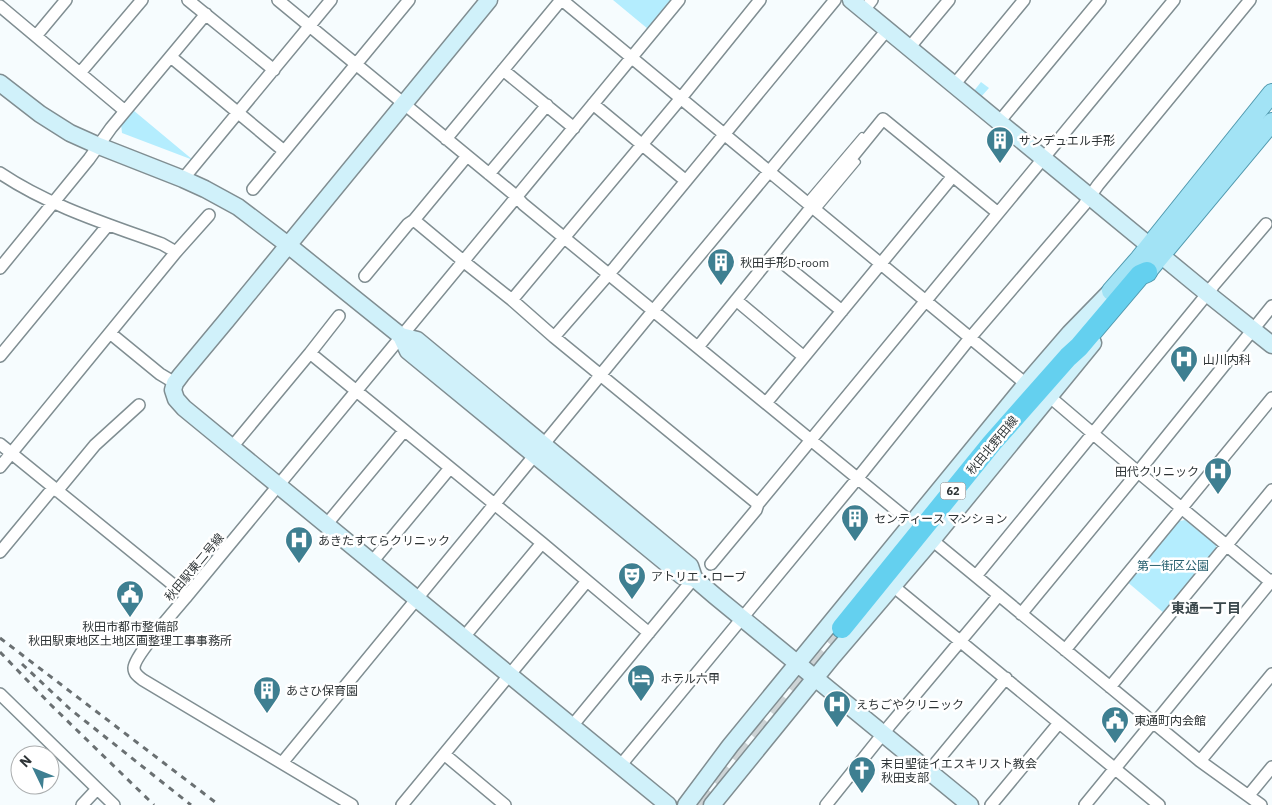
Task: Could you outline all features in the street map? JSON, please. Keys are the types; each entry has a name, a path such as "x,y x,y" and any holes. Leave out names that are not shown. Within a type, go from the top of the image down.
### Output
{"highway":[{"name":"62","path":"1068,357 1079,347 1140,275 1147,272"},
{"name":"62","path":"1068,357 1111,291"},
{"name":"秋田北野田線","path":"842,628 992,443 1068,357"}],"main road":[{"name":"62","path":"1147,272 1156,250 1272,93"},
{"name":"62","path":"1111,291 1156,250 1272,122"}],"street":[{"path":"36,36 66,0"},
{"path":"80,73 142,0"},
{"path":"188,0 274,70"},
{"path":"278,0 516,196 564,238 912,523"},
{"path":"183,179 332,0"},
{"path":"253,188 409,0"},
{"path":"489,0 181,375 175,383 173,390 179,403 232,448 668,805"},
{"path":"446,139 561,0 1026,384"},
{"name":"秋田駅東二号線","path":"282,763 143,680 136,674 134,667 138,657 679,0"},
{"path":"512,300 681,98 760,0"},
{"path":"554,337 835,0"},
{"path":"851,0 868,5 887,30 1272,345"},
{"path":"909,48 949,0"},
{"path":"954,85 1024,0"},
{"path":"999,122 1100,0"},
{"path":"711,564 756,510 758,504 1174,0"},
{"path":"620,766 970,338 1090,197 1250,0"},
{"path":"0,6 125,111"},
{"path":"0,268 54,203 125,111 206,14"},
{"path":"352,805 282,763 887,30"},
{"path":"171,57 284,151"},
{"path":"504,70 574,128"},
{"path":"0,84 70,133 183,179 238,207 401,336 417,340 540,450 690,566 694,578 970,805"},
{"path":"592,104 686,181"},
{"path":"489,174 547,105"},
{"path":"698,347 883,119 998,213"},
{"path":"365,276 467,156"},
{"path":"0,174 54,203 162,244 176,252"},
{"path":"766,403 953,176"},
{"path":"0,467 176,252 209,215"},
{"path":"414,220 758,504"},
{"path":"976,576 1213,286 1270,223"},
{"path":"0,356 108,225"},
{"path":"773,255 842,311"},
{"path":"712,805 815,678 1050,397 1145,279 1147,272"},
{"path":"686,805 730,746 1026,384 1070,333 1111,291"},
{"path":"736,300 804,357"},
{"path":"1021,614 1272,306"},
{"path":"232,448 339,316"},
{"path":"110,333 160,374 175,383"},
{"path":"310,353 649,633"},
{"path":"1050,397 1138,472 1272,581 1166,711 1148,728 1085,805"},
{"path":"1065,650 1272,398"},
{"path":"0,552 95,445 139,405"},
{"path":"326,525 404,431"},
{"path":"0,444 187,596"},
{"path":"372,562 450,468"},
{"path":"1110,687 1272,490"},
{"path":"932,540 1200,761 1261,805"},
{"path":"464,638 542,543"},
{"path":"572,726 694,578"},
{"path":"402,805 587,581"},
{"path":"893,586 1159,805"},
{"path":"828,804 999,596"},
{"path":"1200,761 1272,674"},
{"path":"929,771 1006,678"},
{"path":"0,712 4,699 114,805"},
{"path":"991,805 1059,723"},
{"path":"444,754 505,805"},
{"path":"1249,795 1272,767"},
{"path":"82,805 97,789"}],"lane":[{"path":"812,207 862,136"},
{"path":"812,207 857,162"}],"green space":[{"path":"613,0 673,0 648,29"},
{"path":"981,82 989,88 980,98 973,92"},
{"path":"133,110 193,160 122,133 121,124"},
{"name":"第一街区公園","path":"1185,520 1216,545 1216,554 1165,614 1125,580 1175,522"}],"tunnel":[{"path":"695,805 842,628"}],"railway":[{"path":"0,638 219,805"},
{"path":"0,652 50,704 154,805"},
{"path":"22,664 70,709 191,805"}],"place":[{"name":"サンデュエル手形","path":"1000,164"},
{"name":"秋田手形D-room","path":"721,286"},
{"name":"山川内科","path":"1184,383"},
{"name":"田代クリニック","path":"1218,495"},
{"name":"センティース マンション","path":"855,542"},
{"name":"あきたすてらクリニック","path":"299,564"},
{"name":"アトリエ・ローブ","path":"632,600"},
{"name":"秋田市都市整備部 秋田駅東地区土地区画整理工事事務所","path":"130,618"},
{"name":"ホテル六甲","path":"641,702"},
{"name":"あさひ保育園","path":"267,714"},
{"name":"えちごやクリニック","path":"837,728"},
{"name":"東通町内会館","path":"1115,744"},
{"name":"末日聖徒イエスキリスト教会 秋田支部","path":"862,794"}],"district":[{"name":"東通一丁目","path":"1206,608"}]}
